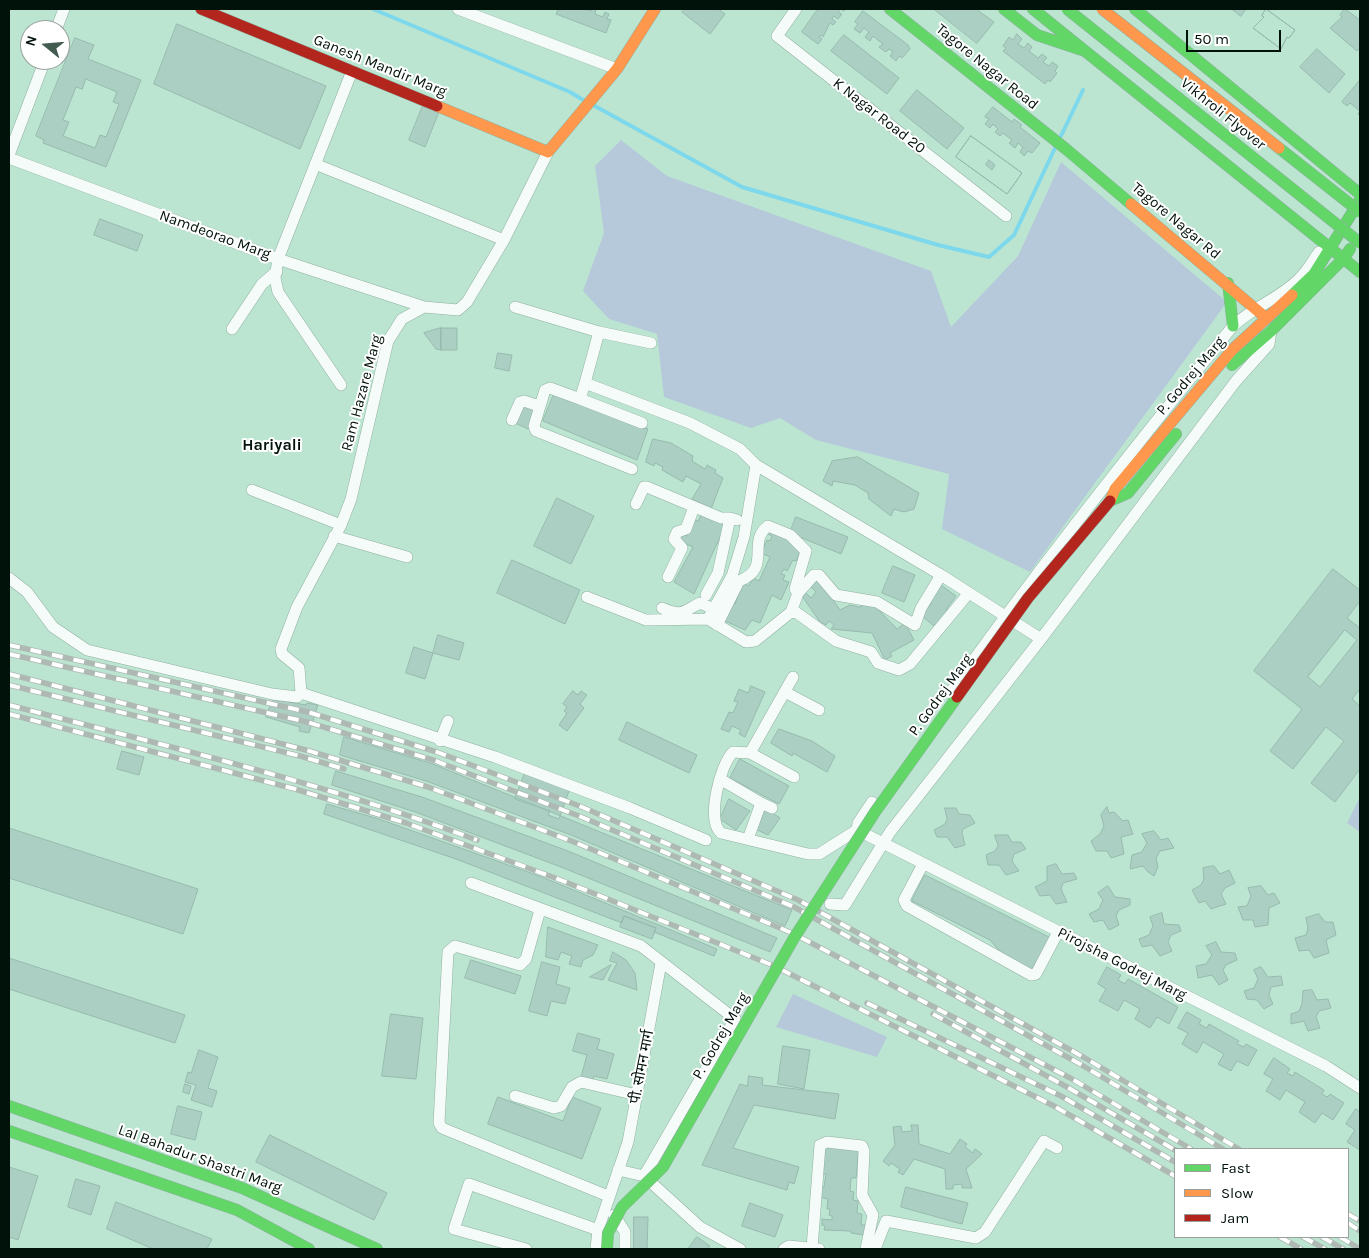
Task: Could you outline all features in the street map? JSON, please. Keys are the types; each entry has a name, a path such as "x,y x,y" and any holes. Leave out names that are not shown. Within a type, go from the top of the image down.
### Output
{"main road":[{"name":"Ganesh Mandir Marg","path":"201,9 548,152"},
{"path":"548,152 595,99 617,69 655,9"},
{"name":"Tagore Nagar Road","path":"890,9 1066,149"},
{"path":"1004,9 1037,35 1085,50"},
{"path":"1033,9 1360,272"},
{"name":"Vikhroli Flyover","path":"1067,9 1360,243"},
{"name":"Vikhroli Flyover","path":"1102,9 1360,212"},
{"path":"1134,9 1360,194"},
{"name":"Tagore Nagar Rd","path":"1066,149 1228,283 1265,317"},
{"name":"P. Godrej Marg","path":"607,1249 608,1233 622,1208 663,1166 794,938 875,812 1028,598 1110,501 1128,493 1265,317 1295,287 1314,274 1328,246 1360,200"},
{"path":"1235,354 1271,331 1344,258 1360,233"},
{"path":"1228,283 1233,326"},
{"name":"Lal Bahadur Shastri Marg","path":"9,1106 242,1188 377,1249"},
{"path":"9,1131 237,1210 309,1249"}],"street":[{"path":"458,9 617,69"},
{"name":"K Nagar Road 20","path":"796,9 777,36 1006,216"},
{"path":"9,156 41,70"},
{"path":"342,385 278,292 275,278 278,259 352,71"},
{"path":"424,307 458,310 467,302 504,240 548,152"},
{"name":"Namdeorao Marg","path":"9,156 278,259 424,307"},
{"path":"315,164 504,240"},
{"path":"232,329 262,284 277,271"},
{"path":"794,777 750,753 733,752 720,780 714,808 714,825 721,833 808,854 819,854 857,830 858,823 1005,616 1145,434 1233,326 1256,308 1295,287"},
{"name":"Ram Hazare Marg","path":"301,693 299,668 282,654 281,648 297,607 341,525 351,499 388,341 402,319 424,307"},
{"path":"515,307 599,332 651,343"},
{"path":"830,904 845,905 882,844 1041,639 1236,381 1269,344 1271,331"},
{"path":"580,399 599,332"},
{"path":"585,383 690,423 740,448 756,466 941,575 954,588 966,596 1005,616 1041,639"},
{"path":"632,469 536,431 534,426 545,390 550,388 642,423"},
{"path":"548,393 538,421 541,425 585,443 590,453"},
{"path":"512,420 520,402 524,401 539,406"},
{"path":"713,618 732,576 746,522 756,466"},
{"path":"636,504 644,487 647,487 721,518 746,522"},
{"path":"252,490 341,525"},
{"path":"668,577 682,548 674,539 677,532 686,529 694,508"},
{"path":"706,595 718,573 730,518"},
{"path":"713,618 739,581 749,577 758,567 760,558 757,547 765,528 768,526 790,535 806,551 795,589 798,594"},
{"path":"334,536 408,557"},
{"path":"662,608 674,613 682,613 700,603 713,618 746,642 755,642 791,612 798,594 814,575 819,574 836,595 877,602 915,625 929,640"},
{"path":"915,625 922,608 941,575"},
{"path":"9,578 27,592 53,627 87,650 272,694 297,697 301,693 504,761 630,808 706,840"},
{"path":"935,588 940,583 954,588"},
{"path":"791,612 797,613 836,641 872,652 878,663 899,670 910,664 966,596"},
{"path":"587,597 646,620 713,618"},
{"path":"750,753 793,677"},
{"path":"785,692 819,710"},
{"path":"440,741 448,722"},
{"path":"720,780 772,808"},
{"path":"748,839 761,803"},
{"name":"Pirojsha Godrej Marg","path":"857,830 1326,1066 1360,1088"},
{"path":"923,864 904,900 907,906 1031,975 1036,974 1058,932"},
{"path":"471,883 641,946 735,1019 644,1176"},
{"path":"540,910 526,959 520,965 455,946 448,952 439,1122 442,1128 608,1196"},
{"name":"पी. सोमन मार्ग","path":"608,1196 628,1142 662,963"},
{"path":"515,1096 554,1108 561,1106 572,1087 580,1082 637,1095"},
{"path":"875,1249 886,1221 976,1238 985,1232 1044,1141 1057,1148"},
{"path":"784,1249 789,1246 816,1248 820,1145 827,1142 862,1146 864,1150 862,1195 873,1215 866,1249"},
{"path":"618,1170 644,1176 700,1227 740,1249"},
{"path":"526,1249 454,1229 469,1184 598,1230"},
{"path":"596,1249 598,1230 608,1196"},
{"path":"608,1196 614,1215 624,1232 625,1249"}],"shaded area":[{"path":"621,140 667,176 931,271 951,327 1018,256 1061,162 1227,302 1030,572 942,529 949,474 816,440 780,418 751,428 664,397 657,334 609,319 583,291 604,233 595,166"},
{"path":"1360,797 1360,832 1347,823"},
{"path":"793,994 887,1037 877,1057 776,1027"}],"building":[{"path":"556,9 584,9 591,11 596,9 595,14 603,17 605,12 609,14 607,19 611,20 606,33 556,14 558,10"},
{"path":"685,9 718,9 725,14 710,34 682,12"},
{"path":"818,9 840,9 838,12 842,14 838,19 834,16 832,19 836,22 833,25 830,23 823,37 821,35 819,37 822,39 818,44 802,32"},
{"path":"934,9 976,9 994,22 977,43"},
{"path":"1232,9 1246,9 1241,16"},
{"path":"1266,9 1295,30 1289,38 1287,37 1281,49 1253,28 1264,17 1262,16"},
{"path":"1266,9 1295,30 1289,38 1287,37 1281,49 1253,28 1264,17 1262,16"},
{"path":"1345,9 1360,20 1360,48 1357,51 1330,28 1342,17 1340,15"},
{"path":"863,11 908,45 910,49 902,58 899,56 896,61 890,56 893,52 889,49 886,52 879,47 883,44 873,36 870,41 865,37 869,32 864,28 860,33 854,29 858,24 855,22"},
{"path":"177,24 326,86 300,149 154,84"},
{"path":"1017,34 1022,39 1018,44 1024,48 1028,43 1032,47 1029,51 1038,58 1042,54 1047,58 1043,62 1049,66 1052,62 1058,66 1055,71 1057,73 1050,82 1048,80 1045,84 1003,51 1006,48 1003,46 1009,37 1013,40"},
{"path":"844,35 899,78 887,94 831,51"},
{"path":"75,38 94,45 88,59 141,80 106,167 43,143 44,140 36,136 62,70 70,70 70,51","holes":["86,79 117,92 113,102 119,104 106,137 100,135 95,148 63,136 69,122 63,120 76,87 82,89"]},
{"path":"1317,49 1345,74 1329,93 1300,67"},
{"path":"1360,80 1360,111 1350,103 1347,106 1342,102"},
{"path":"917,90 964,128 947,149 900,111"},
{"path":"424,103 440,109 425,147 409,140"},
{"path":"993,107 1012,122 1014,119 1022,125 1020,127 1040,143 1032,153 1028,151 1024,156 1020,152 1023,147 1018,143 1015,148 1009,143 1012,140 1003,133 1000,136 995,132 998,129 993,124 990,128 985,124 989,119 985,117"},
{"path":"971,136 1022,173 1007,194 956,157","holes":["989,160 995,165 992,170 986,165"]},
{"path":"971,136 1022,173 1007,194 956,157"},
{"path":"100,219 143,235 137,251 94,235"},
{"path":"441,328 441,350 436,349 424,333"},
{"path":"441,328 457,328 457,350 441,350"},
{"path":"498,353 512,355 509,371 495,368"},
{"path":"554,394 648,429 637,460 543,421"},
{"path":"525,404 536,409 528,429 517,424"},
{"path":"653,439 671,443 693,456 692,461 705,469 707,465 716,470 715,473 723,478 711,509 692,499 701,484 686,476 683,482 662,470 663,467 655,463 654,466 646,462"},
{"path":"858,457 919,493 914,509 904,512 894,509 891,516 869,499 868,493 855,485 833,481 832,486 823,481 832,461"},
{"path":"557,498 594,516 571,564 534,546"},
{"path":"702,513 725,526 694,594 674,582 693,547 677,540 679,534 687,536 693,519 698,521"},
{"path":"796,517 848,537 841,554 790,533"},
{"path":"768,527 791,538 789,543 802,549 796,561 793,560 787,571 784,569 781,574 785,575 783,580 789,582 781,600 772,595 760,623 752,620 745,630 723,620 733,603 735,604 743,583 749,586 753,578 759,581 770,557 759,552 763,544 765,545 767,540 770,541 772,536 766,533"},
{"path":"512,560 580,590 565,624 497,593"},
{"path":"893,566 915,575 904,602 882,593"},
{"path":"1333,569 1360,590 1360,601 1347,618 1360,628 1360,689 1352,699 1360,706 1360,769 1335,802 1311,783 1344,741 1326,727 1293,769 1270,751 1302,709 1254,671","holes":["1345,630 1357,640 1320,687 1308,677"]},
{"path":"818,578 840,610 850,605 859,607 872,603 897,629 905,623 914,640 890,653 892,656 885,660 872,633 831,629 834,625 829,621 826,625 820,622 802,596 805,592 811,598 816,592 810,586"},
{"path":"941,585 956,596 946,610 949,613 935,627 921,615 932,603 929,601"},
{"path":"438,635 464,643 459,660 433,653"},
{"path":"414,647 433,653 425,679 406,673"},
{"path":"751,686 765,692 745,737 739,734 741,730 732,726 729,732 721,729 729,712 733,713 738,702 734,701 739,689 748,693"},
{"path":"573,691 578,695 581,691 587,695 580,704 584,708 567,731 559,725 567,713 564,711 567,707 563,704"},
{"path":"273,699 306,705 307,703 318,705 309,733 299,731 300,727 266,717"},
{"path":"627,722 697,755 689,773 619,740"},
{"path":"779,729 812,741 835,756 827,772 793,753 792,756 771,743"},
{"path":"344,737 433,764 792,910 785,926 571,835 426,781 340,755"},
{"path":"122,751 144,757 139,775 117,769"},
{"path":"740,759 789,786 779,804 730,778"},
{"path":"336,771 422,797 568,851 777,938 770,952 561,867 415,812 332,785"},
{"path":"525,773 570,788 559,819 548,815 550,811 515,799"},
{"path":"729,799 750,811 736,830 720,819"},
{"path":"327,804 379,819 542,877 717,949 714,956 654,932 656,928 624,916 622,923 456,859 324,814"},
{"path":"1107,807 1109,813 1114,812 1123,821 1128,820 1133,834 1121,837 1124,854 1111,858 1107,851 1096,851 1091,841 1100,834 1104,826 1101,815"},
{"path":"945,808 956,808 959,814 970,815 975,823 963,829 965,845 955,848 947,837 937,837 934,830 945,824 947,819"},
{"path":"766,809 780,818 768,835 753,828"},
{"path":"9,828 198,889 183,934 9,878"},
{"path":"1154,831 1161,840 1168,838 1174,848 1160,851 1156,858 1158,867 1154,876 1143,866 1130,869 1132,855 1142,852 1147,843 1142,834"},
{"path":"995,835 1008,835 1012,842 1021,842 1026,849 1014,854 1012,861 1019,871 1006,875 999,865 988,865 986,855 995,851 998,846"},
{"path":"1056,864 1062,874 1074,873 1077,879 1063,883 1061,889 1067,902 1056,904 1050,895 1040,896 1035,887 1047,881 1047,867"},
{"path":"1214,866 1220,874 1229,870 1235,883 1225,888 1221,894 1226,904 1211,909 1205,901 1199,903 1192,890 1201,885 1204,879 1203,868"},
{"path":"925,875 1051,938 1031,970 1003,955 990,940 912,901"},
{"path":"1108,886 1115,897 1130,899 1130,905 1119,910 1116,916 1119,925 1109,930 1103,920 1094,922 1089,914 1099,909 1103,900 1098,893"},
{"path":"1261,886 1268,895 1274,893 1280,903 1269,908 1268,925 1255,927 1253,920 1243,920 1238,907 1247,906 1251,896 1248,888"},
{"path":"1162,913 1164,924 1179,925 1181,931 1171,935 1168,942 1172,951 1160,956 1152,945 1142,947 1139,939 1149,935 1153,926 1150,917"},
{"path":"1319,914 1325,922 1333,922 1336,935 1326,940 1329,953 1314,958 1309,950 1299,951 1295,938 1306,935 1308,928 1306,918"},
{"path":"624,916 656,928 652,939 620,927"},
{"path":"548,927 598,945 593,955 583,960 581,967 569,964 572,956 561,952 558,960 546,957"},
{"path":"1216,942 1221,952 1235,953 1237,960 1226,965 1223,970 1228,980 1219,985 1212,975 1198,978 1196,966 1206,964 1212,955 1206,946"},
{"path":"613,952 626,960 635,973 637,990 608,980 617,963 610,961"},
{"path":"9,958 185,1015 175,1043 9,989"},
{"path":"471,960 521,976 515,994 465,978"},
{"path":"542,962 560,967 556,984 570,988 565,1004 551,1001 547,1016 529,1011"},
{"path":"611,965 603,980 590,977"},
{"path":"1107,967 1121,975 1118,980 1125,984 1128,979 1178,1007 1169,1024 1157,1017 1150,1028 1135,1019 1140,1009 1124,1000 1118,1011 1099,1001 1106,989 1098,984"},
{"path":"1261,967 1268,977 1281,976 1283,985 1271,987 1269,995 1273,1004 1264,1009 1257,1000 1247,999 1244,991 1254,988 1258,979 1254,970"},
{"path":"1312,990 1317,1000 1328,999 1331,1008 1319,1011 1316,1017 1320,1028 1308,1031 1304,1021 1291,1024 1291,1014 1299,1011 1302,1004 1303,991"},
{"path":"1187,1012 1201,1020 1199,1024 1207,1028 1209,1024 1239,1041 1237,1044 1244,1047 1246,1044 1257,1050 1248,1066 1237,1061 1231,1071 1218,1064 1224,1054 1203,1042 1197,1053 1182,1044 1188,1033 1178,1028"},
{"path":"391,1014 423,1018 416,1079 382,1076"},
{"path":"578,1033 600,1039 597,1049 614,1054 607,1079 594,1076 593,1080 581,1077 587,1055 573,1051"},
{"path":"783,1046 810,1050 804,1089 778,1084"},
{"path":"199,1050 218,1057 208,1088 217,1091 212,1107 191,1100 196,1085 185,1082 188,1072 191,1073"},
{"path":"1274,1058 1290,1069 1287,1073 1293,1076 1295,1072 1324,1090 1322,1094 1327,1097 1330,1094 1344,1103 1333,1120 1322,1113 1315,1123 1299,1112 1305,1102 1286,1090 1280,1100 1266,1091 1273,1079 1264,1074"},
{"path":"749,1076 763,1078 762,1085 839,1094 835,1119 754,1105 733,1148 799,1167 794,1184 789,1182 787,1190 702,1165 740,1084 747,1086"},
{"path":"185,1084 191,1086 189,1094 183,1092"},
{"path":"498,1097 563,1121 572,1097 601,1108 582,1159 488,1124"},
{"path":"178,1106 202,1112 195,1140 171,1134"},
{"path":"1356,1109 1360,1112 1360,1150 1347,1142 1355,1130 1346,1124"},
{"path":"911,1125 918,1125 919,1144 950,1154 960,1139 967,1144 965,1147 973,1153 975,1149 982,1154 966,1169 972,1188 962,1188 962,1184 953,1185 953,1189 946,1189 945,1169 914,1159 903,1175 898,1172 900,1169 891,1163 889,1166 883,1161 895,1145 893,1127 901,1126 902,1132 912,1131"},
{"path":"270,1135 387,1193 374,1220 256,1162"},
{"path":"826,1146 859,1150 856,1178 851,1178 850,1191 854,1192 853,1200 858,1201 857,1213 862,1214 861,1225 866,1225 864,1235 851,1233 851,1231 824,1230 825,1226 822,1225 822,1219 832,1220 832,1216 829,1215 830,1209 827,1209 828,1199 819,1197 821,1187 824,1187 826,1174 822,1174"},
{"path":"9,1167 38,1176 18,1240 9,1237"},
{"path":"76,1179 100,1186 91,1215 68,1207"},
{"path":"906,1187 968,1203 962,1224 901,1207"},
{"path":"116,1202 212,1239 207,1249 153,1249 107,1229"},
{"path":"750,1203 783,1215 775,1237 742,1226"},
{"path":"634,1217 648,1217 647,1249 634,1249"},
{"path":"697,1237 710,1246 708,1249 688,1249"}],"waterway":[{"path":"373,9 570,92 585,101"},
{"path":"1060,138 1083,90"},
{"path":"593,105 742,187 938,245 989,257 1014,235 1056,146"}],"railway":[{"path":"9,645 308,712 437,752 582,807 798,900 1085,1058 1237,1148"},
{"path":"9,654 307,722 433,760 584,818 794,907 1080,1064 1221,1148"},
{"path":"9,674 306,750 428,787 574,842 792,933 1072,1079 1189,1148"},
{"path":"9,685 300,756 344,769"},
{"path":"9,705 303,783 477,840"},
{"path":"9,714 295,789 406,823 558,879 772,965 1054,1106 1174,1175"},
{"path":"867,1003 1061,1096 1174,1161"},
{"path":"933,1014 1067,1087 1174,1149"},
{"path":"1349,1215 1360,1221"},
{"path":"1349,1224 1360,1231"},
{"path":"1282,1238 1301,1249"},
{"path":"1305,1238 1325,1249"},
{"path":"1324,1238 1343,1249"},
{"path":"1342,1238 1360,1249"}],"traffic: fast":[{"path":"890,9 1066,149 1131,204"},
{"path":"1004,9 1037,35 1085,51 1360,272"},
{"path":"1033,9 1085,51"},
{"path":"1067,9 1360,243"},
{"path":"1135,9 1360,194"},
{"path":"1279,148 1360,212"},
{"path":"1292,295 1314,274 1360,200"},
{"path":"1232,365 1271,331 1344,258 1350,249"},
{"path":"1228,283 1233,326"},
{"path":"1110,501 1128,493 1176,434"},
{"path":"607,1249 608,1233 622,1207 663,1167 794,938 875,812 957,697"},
{"path":"9,1106 242,1188 377,1249"},
{"path":"9,1131 237,1210 309,1249"}],"traffic: slow":[{"path":"437,106 548,152 617,69 655,9"},
{"path":"1102,9 1279,148"},
{"path":"1131,204 1265,317"},
{"path":"1110,501 1115,489 1232,350 1292,295"}],"traffic: jam":[{"path":"201,9 437,106"},
{"path":"957,697 1028,598 1110,501"}],"district":[{"name":"Hariyali","path":"272,445"}]}
